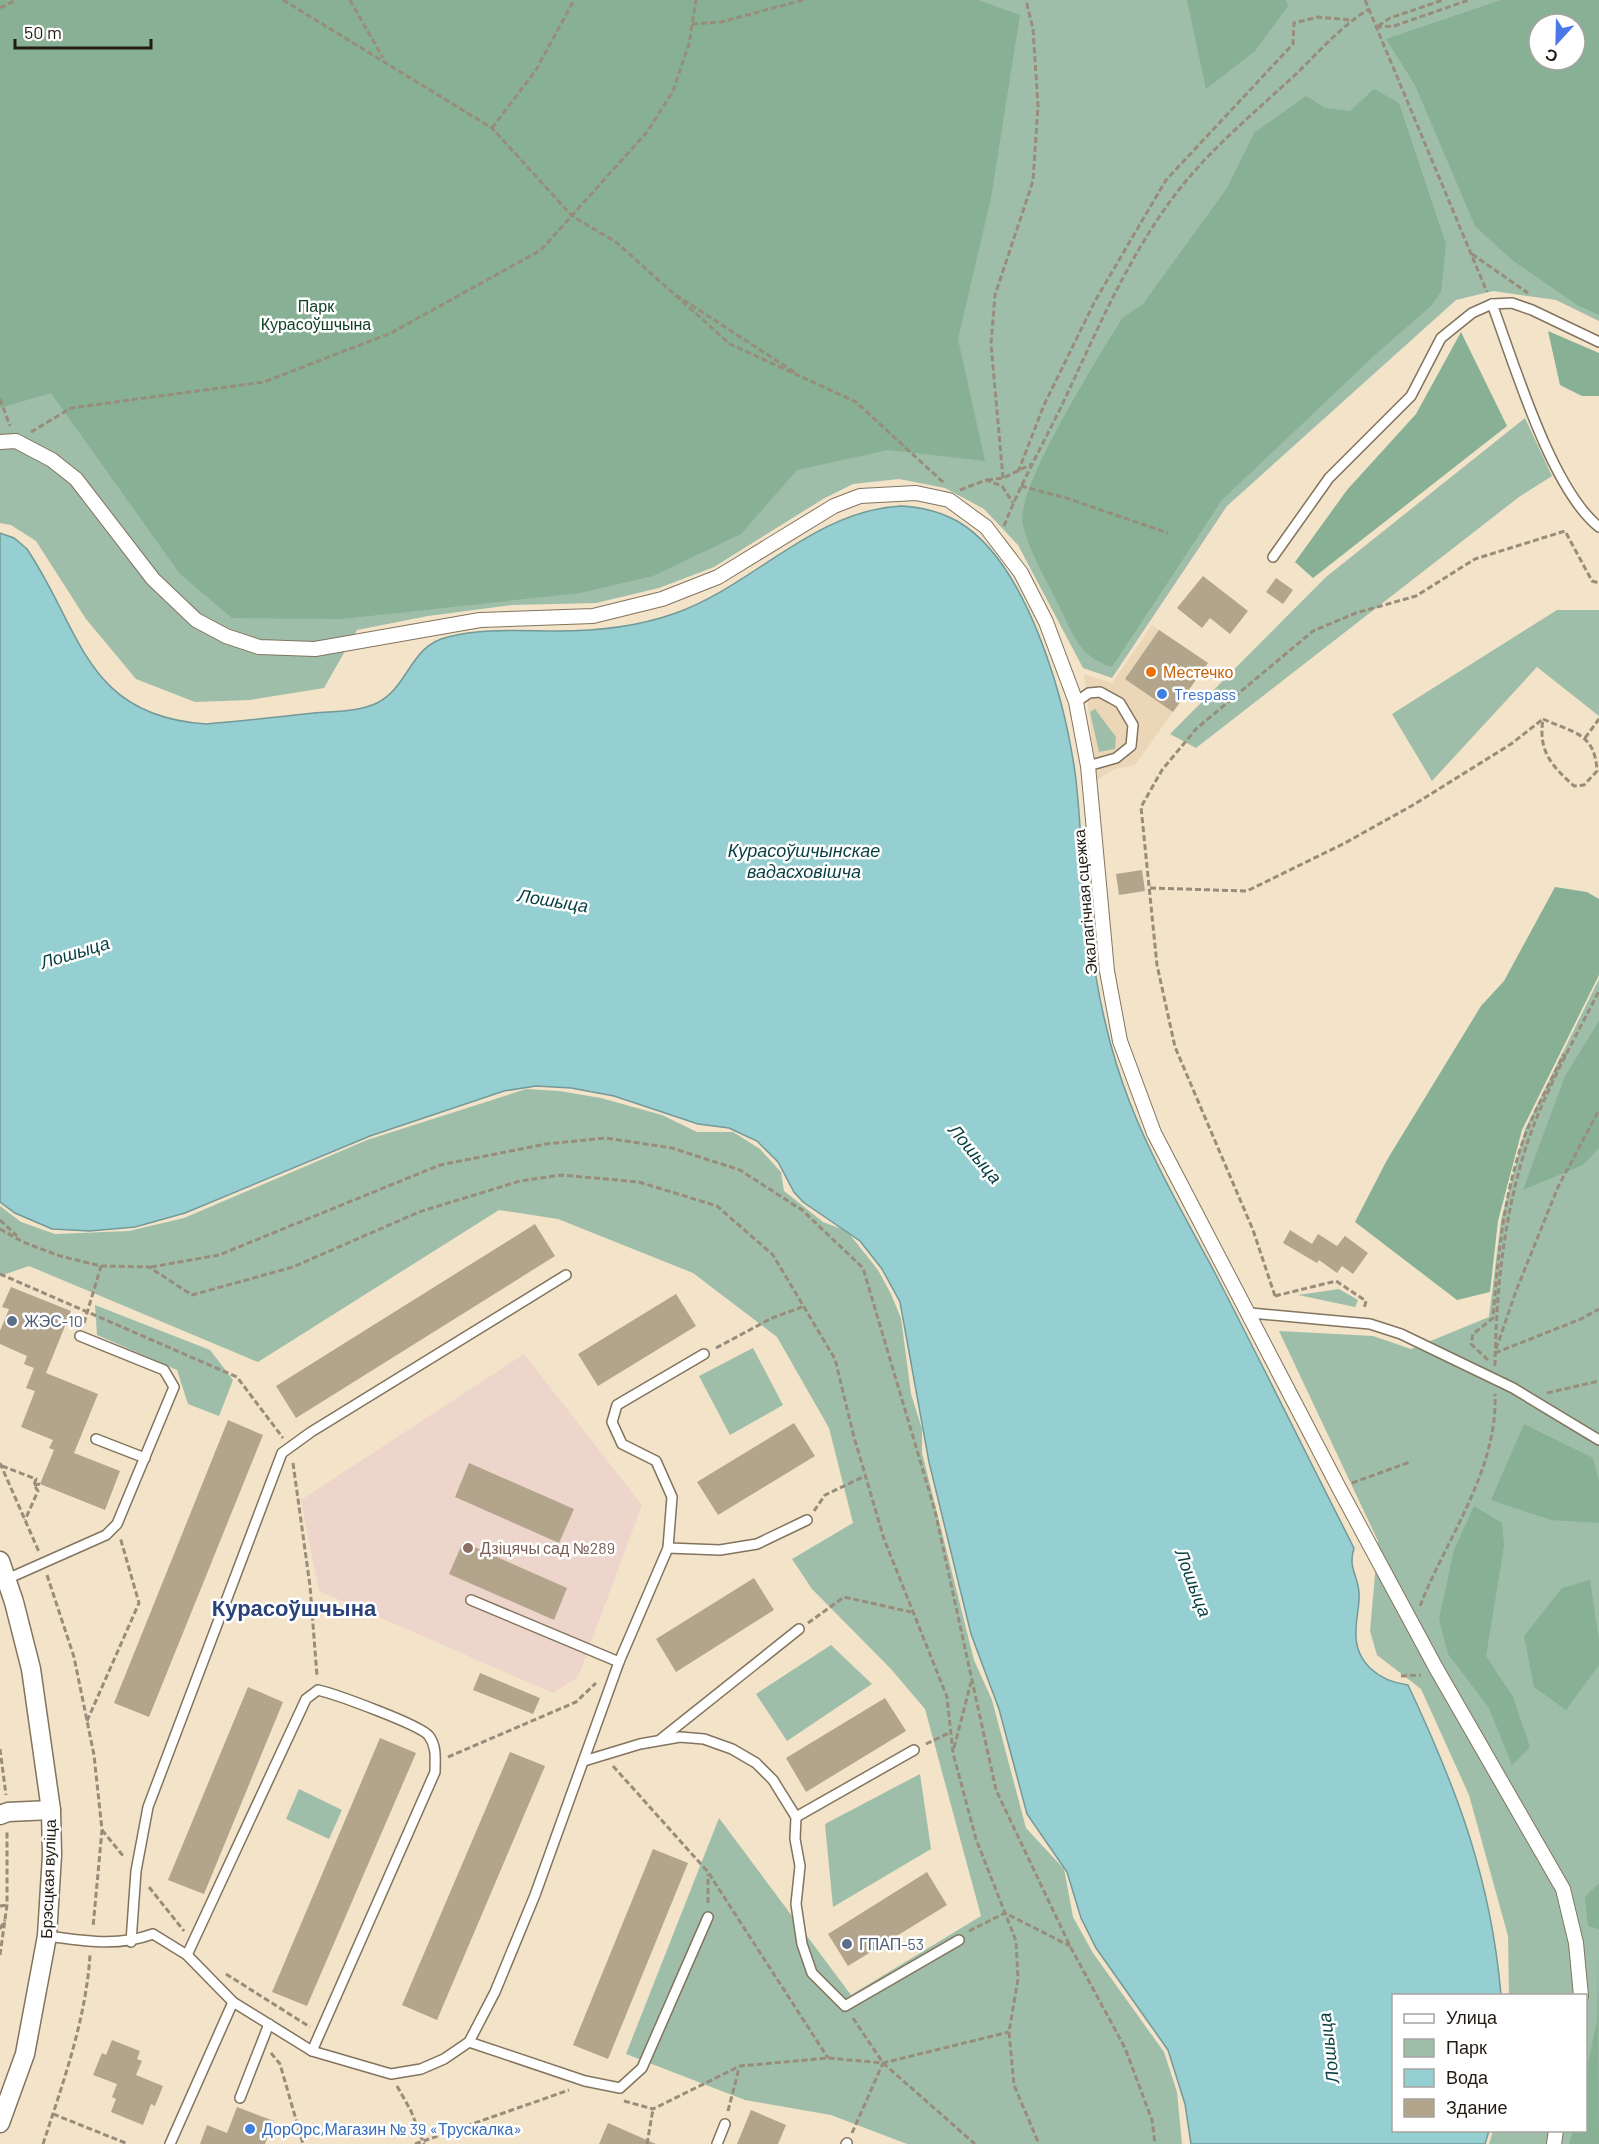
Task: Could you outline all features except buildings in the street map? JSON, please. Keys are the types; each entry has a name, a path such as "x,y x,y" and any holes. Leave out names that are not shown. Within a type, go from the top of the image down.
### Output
{"street":[{"path":"0,442 16,441 52,460 76,479 153,579 196,620 226,636 259,647 287,649 315,649 357,643 408,631 480,620 593,616 662,599 718,578 834,506 860,496 916,493 950,501"},
{"name":"Экалагічная сцежка","path":"950,501 986,527 999,541 1021,573 1046,622 1076,702 1088,766 1107,971 1120,1041 1155,1133 1339,1488 1563,1889 1576,1943 1581,1994"},
{"name":"Брэсцкая вуліца","path":"0,1561 7,1579 7,1604 31,1669 51,1810 52,1855 47,1936 25,2054 0,2123"},
{"path":"4,1813 51,1810"}],"lane":[{"path":"1273,556 1329,478 1411,396 1440,338 1472,313 1492,304 1512,303 1599,342"},
{"path":"1492,304 1549,454 1572,495 1599,527"},
{"path":"1076,702 1089,693 1100,692 1120,703 1133,725 1131,746 1116,758 1088,766"},
{"path":"131,1942 136,1871 148,1807 282,1453 566,1275"},
{"path":"1250,1313 1370,1324 1401,1334 1494,1380 1599,1440"},
{"path":"7,1579 106,1535 117,1524 174,1387 164,1370 80,1336"},
{"path":"47,1936 91,1942 131,1942 153,1934 187,1955 232,2002 312,2051 391,2074 421,2069 444,2059 469,2042 495,1992 584,1761 619,1662 668,1548 672,1497 656,1461 622,1444 612,1422 617,1405 704,1354"},
{"path":"96,1438 146,1458"},
{"path":"668,1548 720,1550 757,1544 807,1520"},
{"path":"471,1600 619,1662"},
{"path":"661,1739 800,1629"},
{"path":"187,1955 306,1699 318,1690 342,1696 428,1734 436,1749 435,1772 312,2051"},
{"path":"584,1761 661,1739 704,1739 732,1749 748,1758 773,1780 796,1817 795,1839 800,1866 796,1904 802,1944 812,1973 845,2006 959,1940"},
{"path":"796,1817 914,1750"},
{"path":"469,2042 585,2081 620,2088 642,2068 708,1917"},
{"path":"170,2144 232,2002"},
{"path":"240,2098 268,2024"},
{"path":"717,2144 725,2124"}],"path":[{"path":"0,8 16,0"},
{"path":"283,0 492,128 572,216 616,242 730,344 856,402 943,480 950,501"},
{"path":"350,0 384,60"},
{"path":"492,128 536,70 574,0"},
{"path":"0,399 16,441 71,408 264,382 391,333 541,250 647,132 673,91 688,45 696,0"},
{"path":"692,24 720,22 803,0"},
{"path":"1003,477 991,344 995,295 1033,181 1038,106 1033,29 1026,0"},
{"path":"1365,0 1492,304"},
{"path":"1376,27 1390,18 1443,0"},
{"path":"1376,27 1394,26 1469,0"},
{"path":"999,541 1021,486 1122,280 1149,232 1181,187 1250,116 1351,20 1369,9"},
{"path":"1018,472 1044,405 1095,302 1166,180 1293,44 1294,23 1318,17 1351,20"},
{"path":"1470,253 1534,297"},
{"path":"664,287 807,380"},
{"path":"950,501 959,490 1018,472 1033,464"},
{"path":"986,480 1002,486 1013,503"},
{"path":"1021,486 1066,498 1168,533"},
{"path":"1275,1307 1275,1296 1253,1230 1175,1047 1157,965 1141,807 1162,770 1196,729 1313,631 1356,613 1416,596 1475,559 1565,531 1592,581 1599,583"},
{"path":"1150,888 1247,891 1345,843 1413,805 1511,744 1543,719"},
{"path":"1543,719 1585,738 1596,753 1597,771 1584,785 1574,786 1545,755 1540,736 1543,719"},
{"path":"1585,738 1599,719"},
{"path":"1413,1624 1428,1585 1488,1457 1496,1412 1495,1353 1504,1238 1511,1200 1529,1138 1566,1056 1599,992"},
{"path":"1495,1367 1471,1344 1473,1334 1493,1318 1500,1237 1507,1199 1525,1137 1563,1054 1566,1056"},
{"path":"1495,1353 1516,1291 1558,1188 1599,1110"},
{"path":"0,1229 23,1242 60,1256 101,1266 149,1267 219,1255 440,1165 546,1144 606,1138 672,1148 740,1170 802,1210 863,1268 935,1511 996,1790 1070,1947 1125,2048 1152,2120 1155,2144"},
{"path":"149,1267 192,1295 293,1267 419,1212 520,1181 561,1174 639,1182 717,1206 773,1256 836,1359 865,1476 884,1539 911,1612 947,1697 953,1753 976,1839 1016,1941 1018,1979 1009,2032 1014,2085 1039,2144"},
{"path":"0,1220 23,1242"},
{"path":"80,1336 101,1266"},
{"path":"0,1274 237,1377 291,1447 310,1587 318,1690"},
{"path":"1275,1296 1336,1281 1366,1301 1362,1317"},
{"path":"704,1354 772,1318 803,1307"},
{"path":"1495,1353 1599,1309"},
{"path":"1594,1313 1599,1320"},
{"path":"1542,1395 1599,1381"},
{"path":"1339,1488 1410,1462"},
{"path":"1,1464 36,1479 34,1485"},
{"path":"1,1464 43,1563 74,1657 94,1755 102,1830 89,1978 68,2068 44,2144"},
{"path":"807,1520 825,1495 865,1476"},
{"path":"34,1485 40,1484"},
{"path":"25,1520 38,1491 34,1485"},
{"path":"87,1721 139,1603 117,1524"},
{"path":"800,1629 844,1597 911,1612"},
{"path":"435,1763 576,1702 619,1662"},
{"path":"1401,1676 1419,1676"},
{"path":"953,1753 972,1680"},
{"path":"914,1750 951,1732"},
{"path":"0,1749 8,1905 0,1954"},
{"path":"604,1756 708,1872 828,2058"},
{"path":"0,1850 6,1845"},
{"path":"708,1872 708,1917"},
{"path":"0,1906 8,1905"},
{"path":"1005,1913 1070,1947"},
{"path":"971,1928 1005,1913"},
{"path":"0,1929 6,1918"},
{"path":"845,2006 883,2063 972,2143"},
{"path":"619,2100 653,2109 740,2066 828,2058 883,2063 1009,2032"},
{"path":"262,2041 280,2064 303,2144"},
{"path":"847,2143 883,2063"},
{"path":"725,2124 740,2066"},
{"path":"391,2074 411,2111 424,2143"},
{"path":"415,2144 424,2143 574,2088"},
{"path":"647,2144 653,2109"},
{"path":"53,2114 128,2144"}],"shaded area":[{"path":"1152,625 1208,663 1135,765 1114,769 1097,780 1084,674 1112,683"},
{"name":"Дзіцячы сад №289","path":"524,1354 642,1505 578,1677 553,1693 319,1591 301,1500"}],"green space":[{"name":"Парк Курасоўшчына","path":"0,0 1599,0 1599,321 1556,300 1493,291 1456,300 1227,506 1112,678 1083,668 1018,545 984,509 945,488 899,479 853,484 823,499 714,567 659,588 596,603 512,605 428,616 357,630 324,688 250,700 195,702 136,679 86,619 36,541 11,525 0,523"},
{"name":"Парк Курасоўшчына","path":"0,0 978,0 1020,15 991,198 958,339 985,461 888,450 797,470 741,534 653,576 580,593 342,619 232,618 180,574 51,393 0,408"},
{"path":"1187,0 1286,0 1288,6 1255,51 1206,89"},
{"path":"1501,0 1599,0 1599,315 1577,305 1512,260 1475,226 1415,85 1386,39"},
{"path":"1374,89 1399,103 1446,244 1441,292 1431,306 1377,353 1222,500 1112,667 1101,663 1091,657 1078,643 1034,555 1023,525 1024,507 1045,454 1061,422 1122,318 1143,304 1227,188 1254,133 1306,96 1325,108 1350,111"},
{"path":"1548,331 1599,353 1599,396 1582,396 1560,385"},
{"path":"1461,332 1507,426 1313,578 1295,562 1347,490 1416,414"},
{"path":"1525,418 1552,476 1519,497 1196,748 1170,734 1326,577"},
{"path":"1557,610 1599,610 1599,716 1537,667 1432,781 1392,714"},
{"path":"1095,709 1116,737 1115,749 1099,752 1090,712"},
{"path":"1555,887 1587,892 1599,899 1599,975 1522,1130 1498,1221 1490,1292 1457,1300 1355,1222 1387,1160 1481,1006 1504,981"},
{"path":"1599,979 1599,2144 1489,2144 1493,2132 1587,2132 1587,1994 1509,1994 1508,1936 1469,1795 1421,1689 1377,1655 1370,1631 1378,1541 1279,1331 1373,1336 1411,1349 1489,1317 1501,1220 1525,1129"},
{"path":"1599,1021 1599,1148 1583,1165 1523,1190 1565,1076"},
{"path":"526,1089 559,1091 601,1098 662,1115 697,1132 733,1132 760,1149 781,1172 784,1191 823,1222 847,1231 878,1270 901,1318 911,1394 922,1429 922,1453 974,1660 992,1700 1026,1828 1064,1869 1073,1917 1093,1953 1164,2052 1177,2092 1182,2144 907,2144 831,2115 745,2100 626,2054 719,1818 851,1995 981,1916 925,1709 891,1669 812,1589 792,1559 853,1523 829,1428 777,1337 693,1273 558,1219 499,1210 258,1362 29,1266 0,1276 0,1206 21,1222 55,1234 129,1231 184,1218 367,1140"},
{"path":"1339,1289 1358,1300 1355,1307 1298,1295"},
{"path":"95,1305 210,1350 233,1380 219,1416 188,1404 177,1370 97,1335"},
{"path":"753,1348 783,1405 730,1435 699,1376"},
{"path":"1524,1424 1593,1458 1599,1482 1599,1523 1551,1520 1491,1500"},
{"path":"1474,1506 1502,1523 1504,1546 1486,1656 1513,1697 1530,1747 1512,1765 1489,1708 1448,1654 1439,1619 1454,1550"},
{"path":"1590,1580 1599,1640 1599,1665 1566,1710 1534,1687 1524,1636 1562,1588"},
{"path":"831,1645 872,1684 787,1741 756,1694"},
{"path":"920,1774 931,1849 833,1907 825,1824"},
{"path":"299,1789 342,1810 329,1839 286,1819"},
{"path":"1599,1883 1599,1929 1588,1926 1585,1897"},
{"path":"1598,1951 1599,2144 1569,2144 1573,2132 1587,2132 1587,2068 1597,2020"}],"water":[{"name":"Курасоўшчынскае вадасховішча","path":"901,506 923,509 957,521 982,540 1003,567 1022,598 1038,633 1062,707 1070,741 1092,953 1104,1018 1122,1082 1159,1168 1233,1307 1354,1548 1352,1566 1359,1592 1356,1641 1359,1652 1370,1668 1378,1674 1397,1683 1408,1685 1442,1761 1480,1873 1489,1912 1501,1994 1392,1994 1392,2132 1489,2132 1485,2144 1191,2144 1185,2104 1168,2050 1096,1948 1081,1918 1067,1872 1027,1814 999,1709 971,1634 929,1462 900,1302 882,1269 860,1241 803,1202 794,1192 778,1162 757,1141 729,1128 698,1124 614,1096 571,1088 536,1086 504,1091 370,1136 185,1213 135,1227 90,1231 52,1229 15,1213 0,1202 0,533 14,538 27,549 76,638 92,664 111,687 135,705 166,718 206,724 346,711 370,706 388,696 425,648 435,641 448,637 488,631 601,629 630,625 673,614 702,602 730,586 811,535 839,521 869,511"}],"place":[{"name":"Местечко","path":"1151,672"},
{"name":"Trespass","path":"1162,694"},
{"name":"ЖЭС-10","path":"12,1321"},
{"name":"Дзіцячы сад №289","path":"468,1548"},
{"name":"ГПАП-53","path":"847,1944"},
{"name":"ДорОрс,Магазин № 39 «Трускалка»","path":"250,2129"}],"district":[{"name":"Курасоўшчына","path":"294,1608"}],"water label":[{"name":"Лошыца","path":"553,901"},
{"name":"Лошыца","path":"75,953"},
{"name":"Лошыца","path":"975,1154"},
{"name":"Лошыца","path":"1193,1583"},
{"name":"Лошыца","path":"1329,2048"}]}
